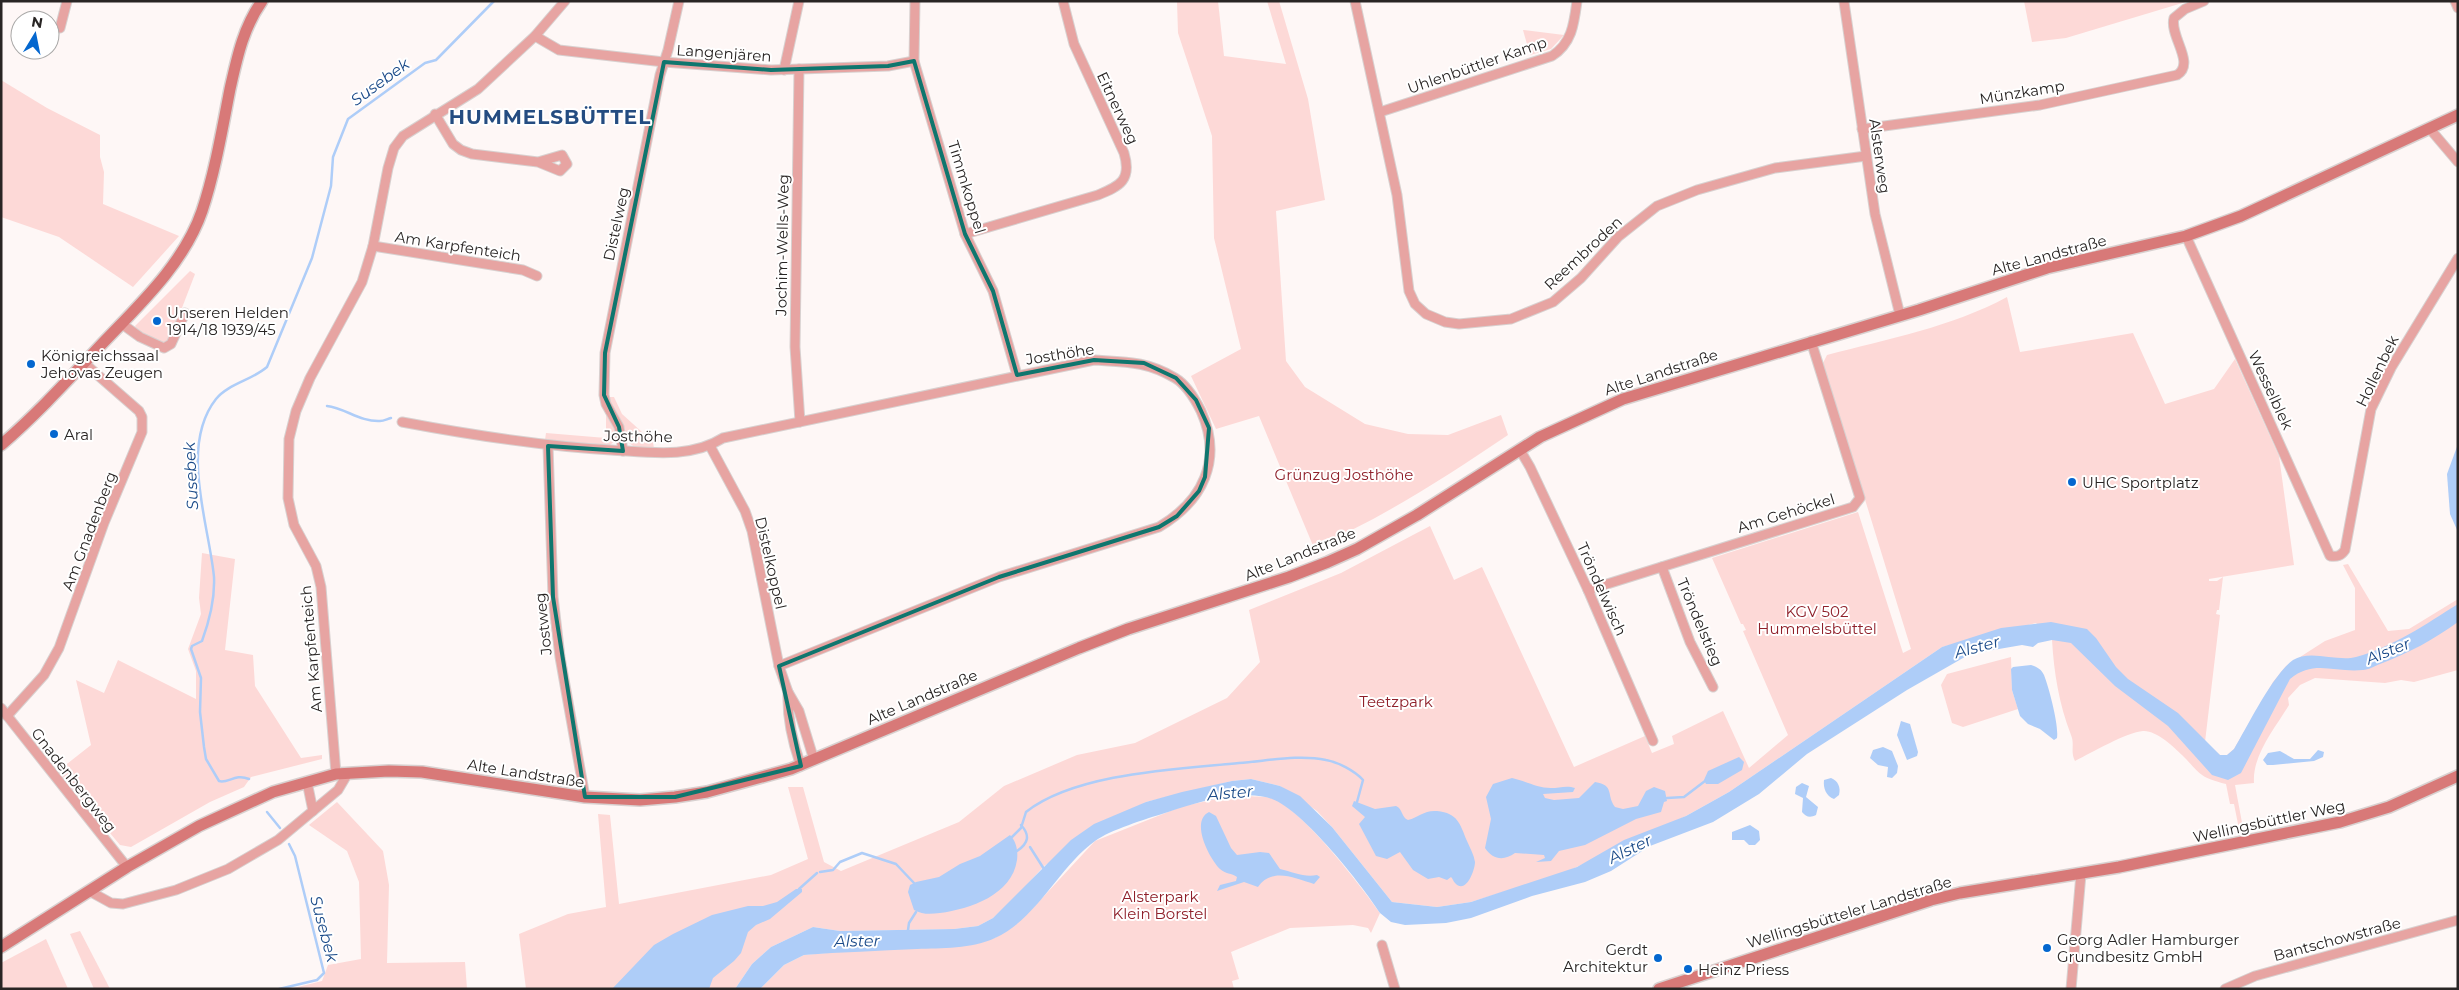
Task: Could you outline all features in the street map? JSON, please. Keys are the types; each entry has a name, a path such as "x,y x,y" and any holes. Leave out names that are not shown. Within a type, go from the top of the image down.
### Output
{"main road":[{"path":"1,445 22,427 122,324 172,267 196,227 211,180 242,39 252,16 262,1"},
{"name":"Alte Landstraße","path":"1,947 127,868 199,826 250,802 307,782 342,774 389,771 438,774 585,797 640,800 675,798 732,786 801,766 1079,648 1128,629 1289,577 1336,558 1418,515 1563,425 1623,398 1900,315 2047,268 2186,236 2241,216 2458,116"},
{"name":"Wellingsbüttler Weg","path":"2081,874 2340,822 2389,807 2458,776"},
{"name":"Wellingsbütteler Landstraße","path":"1659,989 1931,900 1960,893 2081,874"}],"street":[{"path":"60,28 67,1"},
{"name":"Am Karpfenteich","path":"342,774 321,587 316,566 294,525 288,498 288,439 303,394 362,282 373,246 388,168 394,148 403,136 435,114 478,89 535,36 565,1"},
{"name":"Distelweg","path":"623,451 619,427 606,404 603,372 605,353 664,62 680,1"},
{"path":"784,70 799,1"},
{"name":"Timmkoppel","path":"915,1 914,61 965,234 993,291 1017,375"},
{"name":"Eitnerweg","path":"965,234 1098,195 1122,182 1127,174 1124,153 1081,60 1063,1"},
{"name":"Reembroden","path":"1355,1 1397,195 1409,291 1415,304 1429,316 1459,324 1512,319 1553,302 1581,278 1618,237 1657,206 1697,190 1776,168 1866,156"},
{"name":"Uhlenbüttler Kamp","path":"1380,112 1552,56 1562,50 1570,36 1577,1"},
{"name":"Münzkamp","path":"1862,129 2040,105 2173,77 2182,70 2183,58 2173,28 2174,20 2181,11 2204,1"},
{"path":"2455,1 2458,8"},
{"name":"Alsterweg","path":"1844,2 1875,214 1900,315"},
{"name":"Langenjären","path":"535,36 559,50 664,62 784,70 888,66 914,61"},
{"name":"Jochim-Wells-Weg","path":"799,69 795,347 800,422"},
{"path":"435,114 453,144 461,150 472,154 538,162"},
{"path":"2430,129 2458,162"},
{"name":"Wesselblek","path":"2186,236 2330,556"},
{"name":"Am Karpfenteich","path":"373,246 448,260 523,270 537,276"},
{"name":"Hollenbek","path":"2330,556 2342,554 2345,550 2371,409 2391,368 2458,258"},
{"path":"122,324 140,337 164,348 171,344 185,313"},
{"name":"Am Gehöckel","path":"1588,590 1853,507 1860,498 1811,341"},
{"name":"Josthöhe","path":"402,422 548,446 661,454 710,446 723,438 1094,360 1144,363 1176,378 1193,396 1208,428 1208,466 1199,491 1178,516 1159,527 999,576 779,666"},
{"name":"Am Gnadenberg","path":"7,716 44,675 59,648 104,523 142,432 142,417 139,411 84,363"},
{"name":"Jostweg","path":"548,446 553,597 560,657 585,797"},
{"name":"Distelkoppel","path":"710,446 745,511 752,530 779,666 788,692 799,710 814,760"},
{"name":"Tröndelwisch","path":"1520,450 1530,467 1588,590 1653,741"},
{"name":"Tröndelstieg","path":"1662,567 1690,642 1713,687"},
{"name":"Distelkoppel","path":"788,692 787,712 793,745 801,766"},
{"name":"Gnadenbergweg","path":"1,708 127,868"},
{"path":"91,892 111,903 123,904 176,890 228,869 254,856 278,840 313,811 338,790 342,774"},
{"path":"307,782 313,811"},
{"path":"2071,989 2081,874"},
{"name":"Bantschowstraße","path":"2225,989 2255,976 2458,920"},
{"path":"1382,945 1396,989"}],"highlighted area":[{"path":"914,61 965,234 993,291 1017,375 1094,360 1144,363 1176,378 1196,400 1209,428 1205,477 1199,491 1177,516 1159,527 999,577 779,666 801,766 675,797 585,797 553,597 548,446 623,451 619,427 604,395 605,353 664,62 771,70 888,66"}],"green space":[{"name":"Grünzug Josthöhe","path":"1177,1 1218,1 1224,56 1286,64 1267,1 1279,1 1308,99 1325,200 1276,211 1286,361 1305,387 1365,424 1408,434 1448,435 1501,415 1508,435 1390,510 1314,548 1259,416 1216,429 1191,376 1241,349 1214,238 1212,136 1178,33"},
{"path":"2024,1 2189,1 2066,38 2032,42"},
{"path":"1523,30 1564,35 1551,49 1530,55"},
{"path":"1,80 47,108 100,135 100,157 104,172 103,204 179,236 133,287 59,237 1,217"},
{"path":"190,271 195,274 170,339 165,344 139,332 135,326"},
{"path":"2007,297 2020,352 2133,333 2165,404 2214,389 2235,359 2279,456 2294,565 2209,579 2209,581 2217,581 2223,577 2219,610 2217,610 2216,614 2220,615 2205,742 2220,755 2227,755 2234,749 2273,682 2286,666 2325,641 2355,630 2355,588 2343,565 2348,564 2388,631 2409,629 2458,599 2458,670 2414,682 2401,680 2385,683 2315,678 2300,685 2288,698 2289,705 2271,732 2261,752 2254,773 2254,783 2235,785 2243,828 2239,829 2234,804 2230,804 2226,784 2205,777 2174,748 2153,733 2148,731 2136,732 2109,743 2075,761 2072,738 2063,712 2058,688 2052,640 2036,623 1942,647 1729,792 1686,816 1566,872 1471,902 1437,907 1392,902 1317,811 1280,786 1251,779 1232,781 1146,802 1044,866 1013,900 993,918 978,926 954,929 840,931 813,927 771,947 752,964 735,989 526,989 519,934 568,914 606,907 598,814 610,815 619,904 771,875 808,859 788,787 803,787 824,862 841,871 959,822 1004,786 1077,755 1135,743 1227,698 1260,662 1249,610 1341,573 1430,526 1454,580 1482,567 1574,767 1645,736 1652,753 1674,744 1672,736 1723,711 1749,768 1788,735 1743,631 1746,630 1743,624 1741,624 1712,558 1858,512 1903,653 1911,649 1823,363 1827,355 1896,338 1942,324"},
{"path":"609,397 614,397 622,414 653,442 654,449 636,448 629,443 624,427 614,412"},
{"path":"606,415 616,432 617,439 610,445 545,440 546,433 606,438"},
{"path":"202,553 235,559 225,650 253,655 255,686 301,758 322,755 322,759 251,777 244,787 210,802 131,847 120,845 58,771 91,745 76,680 104,693 118,660 196,699 196,671 188,649 201,614 199,598"},
{"path":"2011,657 2012,690 2018,709 1963,727 1952,723 1941,685 1947,674"},
{"name":"Alsterpark Klein Borstel","path":"1249,796 1272,798 1284,805 1299,817 1330,849 1380,913 1371,933 1368,928 1353,925 1290,928 1231,952 1239,979 1232,981 1234,989 760,989 784,965 804,955 995,938 1032,909 1095,841 1183,806 1222,798"},
{"path":"337,802 383,851 389,885 387,963 465,962 467,989 290,989 322,981 328,965 361,959 359,882 347,851 309,825"},
{"path":"80,931 110,989 94,989 70,934"},
{"path":"46,939 68,989 1,989 1,963"}],"water":[{"path":"2458,444 2458,532 2450,514 2447,474"},
{"name":"Alster","path":"2458,604 2458,622 2411,651 2365,670 2316,668 2299,673 2290,679 2241,773 2228,780 2212,775 2168,726 2115,686 2071,643 2052,640 2038,643 2033,647 2022,645 1970,654 1907,690 1807,754 1759,794 1713,822 1650,846 1611,871 1585,882 1532,896 1471,918 1446,923 1405,925 1391,922 1380,913 1331,850 1285,806 1261,796 1233,796 1204,801 1176,809 1128,825 1095,841 1070,864 1036,906 1010,929 986,942 956,947 804,955 784,965 760,989 735,989 752,964 771,947 813,927 840,931 954,929 978,926 993,918 1071,840 1094,824 1146,802 1232,781 1251,779 1280,786 1300,796 1332,827 1392,902 1437,907 1471,902 1577,867 1624,840 1686,816 1729,792 1942,647 2001,628 2051,622 2087,629 2096,638 2116,667 2128,679 2178,713 2220,755 2227,755 2234,749 2277,677 2293,660 2307,656 2349,658 2370,653 2409,634"},
{"path":"2031,665 2037,667 2044,675 2057,724 2057,738 2054,740 2040,729 2028,724 2020,716 2012,690 2011,669 2013,667"},
{"path":"1901,721 1910,724 1918,752 1917,756 1907,760 1897,735"},
{"path":"1883,747 1892,751 1898,766 1897,773 1892,778 1887,777 1888,767 1878,765 1870,758 1873,750"},
{"path":"2318,750 2324,752 2323,757 2314,761 2267,765 2263,760 2268,753 2280,751 2294,759 2310,759"},
{"path":"1739,757 1744,762 1742,770 1718,784 1706,784 1704,780 1708,771"},
{"path":"1512,778 1546,788 1575,788 1573,792 1543,794 1545,798 1554,800 1579,798 1595,782 1601,783 1608,788 1615,807 1623,809 1638,806 1646,791 1654,787 1665,791 1667,801 1664,802 1661,812 1636,819 1585,845 1559,851 1551,861 1536,862 1545,858 1544,855 1515,853 1511,856 1499,858 1492,855 1485,848 1491,819 1486,797 1493,784"},
{"path":"1831,778 1840,789 1839,795 1834,799 1827,794 1824,786 1824,780"},
{"path":"1802,783 1809,786 1806,797 1818,807 1814,816 1805,815 1802,812 1803,798 1795,794 1796,787"},
{"path":"1354,801 1375,809 1396,806 1408,820 1432,811 1450,814 1460,825 1475,862 1469,880 1463,886 1459,886 1451,877 1447,880 1439,877 1428,879 1413,870 1400,852 1387,859 1376,856 1359,824 1365,817 1352,806"},
{"path":"1209,812 1216,816 1231,848 1237,855 1260,852 1269,853 1280,869 1320,877 1314,884 1291,877 1277,876 1270,877 1258,887 1244,882 1217,891 1220,885 1236,881 1237,877 1220,869 1211,857 1203,840 1201,823"},
{"path":"1750,825 1759,831 1760,840 1755,845 1749,845 1744,840 1732,840 1732,832"},
{"path":"1010,835 1016,847 1017,860 1007,882 998,891 976,904 952,911 927,914 914,910 908,892 910,885 939,877 960,864 980,856"},
{"path":"796,889 802,889 802,892 770,919 756,925 748,932 741,953 713,978 709,989 612,989 654,945 673,934 712,915 748,906 763,906 777,902"}],"waterway":[{"name":"Susebek","path":"249,779 240,777 222,782 219,781 206,759 200,712 201,678 191,649 192,646 202,641 214,593 214,577 199,486 199,439 205,418 216,399 227,389 267,367 312,258 331,186 333,157 348,119 425,63 436,60 494,1"},
{"path":"327,406 373,421 391,418"},
{"path":"1012,837 1021,828 1026,812 1047,799 1071,789 1128,775 1187,768 1294,758 1316,758 1346,767 1363,780 1357,802"},
{"path":"1667,798 1684,797 1705,781"},
{"name":"Susebek","path":"267,812 280,828"},
{"path":"1017,851 1024,845 1027,839 1026,832 1021,825"},
{"name":"Susebek","path":"279,989 317,980 324,973 295,856 289,844"},
{"path":"1030,847 1044,869"},
{"path":"820,872 833,870 840,862 862,853 896,864 914,883"},
{"path":"799,889 817,873"},
{"path":"908,930 909,923 916,912"}],"place":[{"name":"Unseren Helden 1914/18 1939/45","path":"157,321"},
{"name":"Königreichssaal Jehovas Zeugen","path":"31,364"},
{"name":"Aral","path":"54,434"},
{"name":"UHC Sportplatz","path":"2072,482"},
{"name":"Georg Adler Hamburger Grundbesitz GmbH","path":"2047,948"},
{"name":"Gerdt Architektur","path":"1658,958"},
{"name":"Heinz Priess","path":"1688,969"}],"district":[{"name":"HUMMELSBÜTTEL","path":"550,117"}],"park label":[{"name":"KGV 502 Hummelsbüttel","path":"1817,620"},
{"name":"Teetzpark","path":"1396,701"}]}
